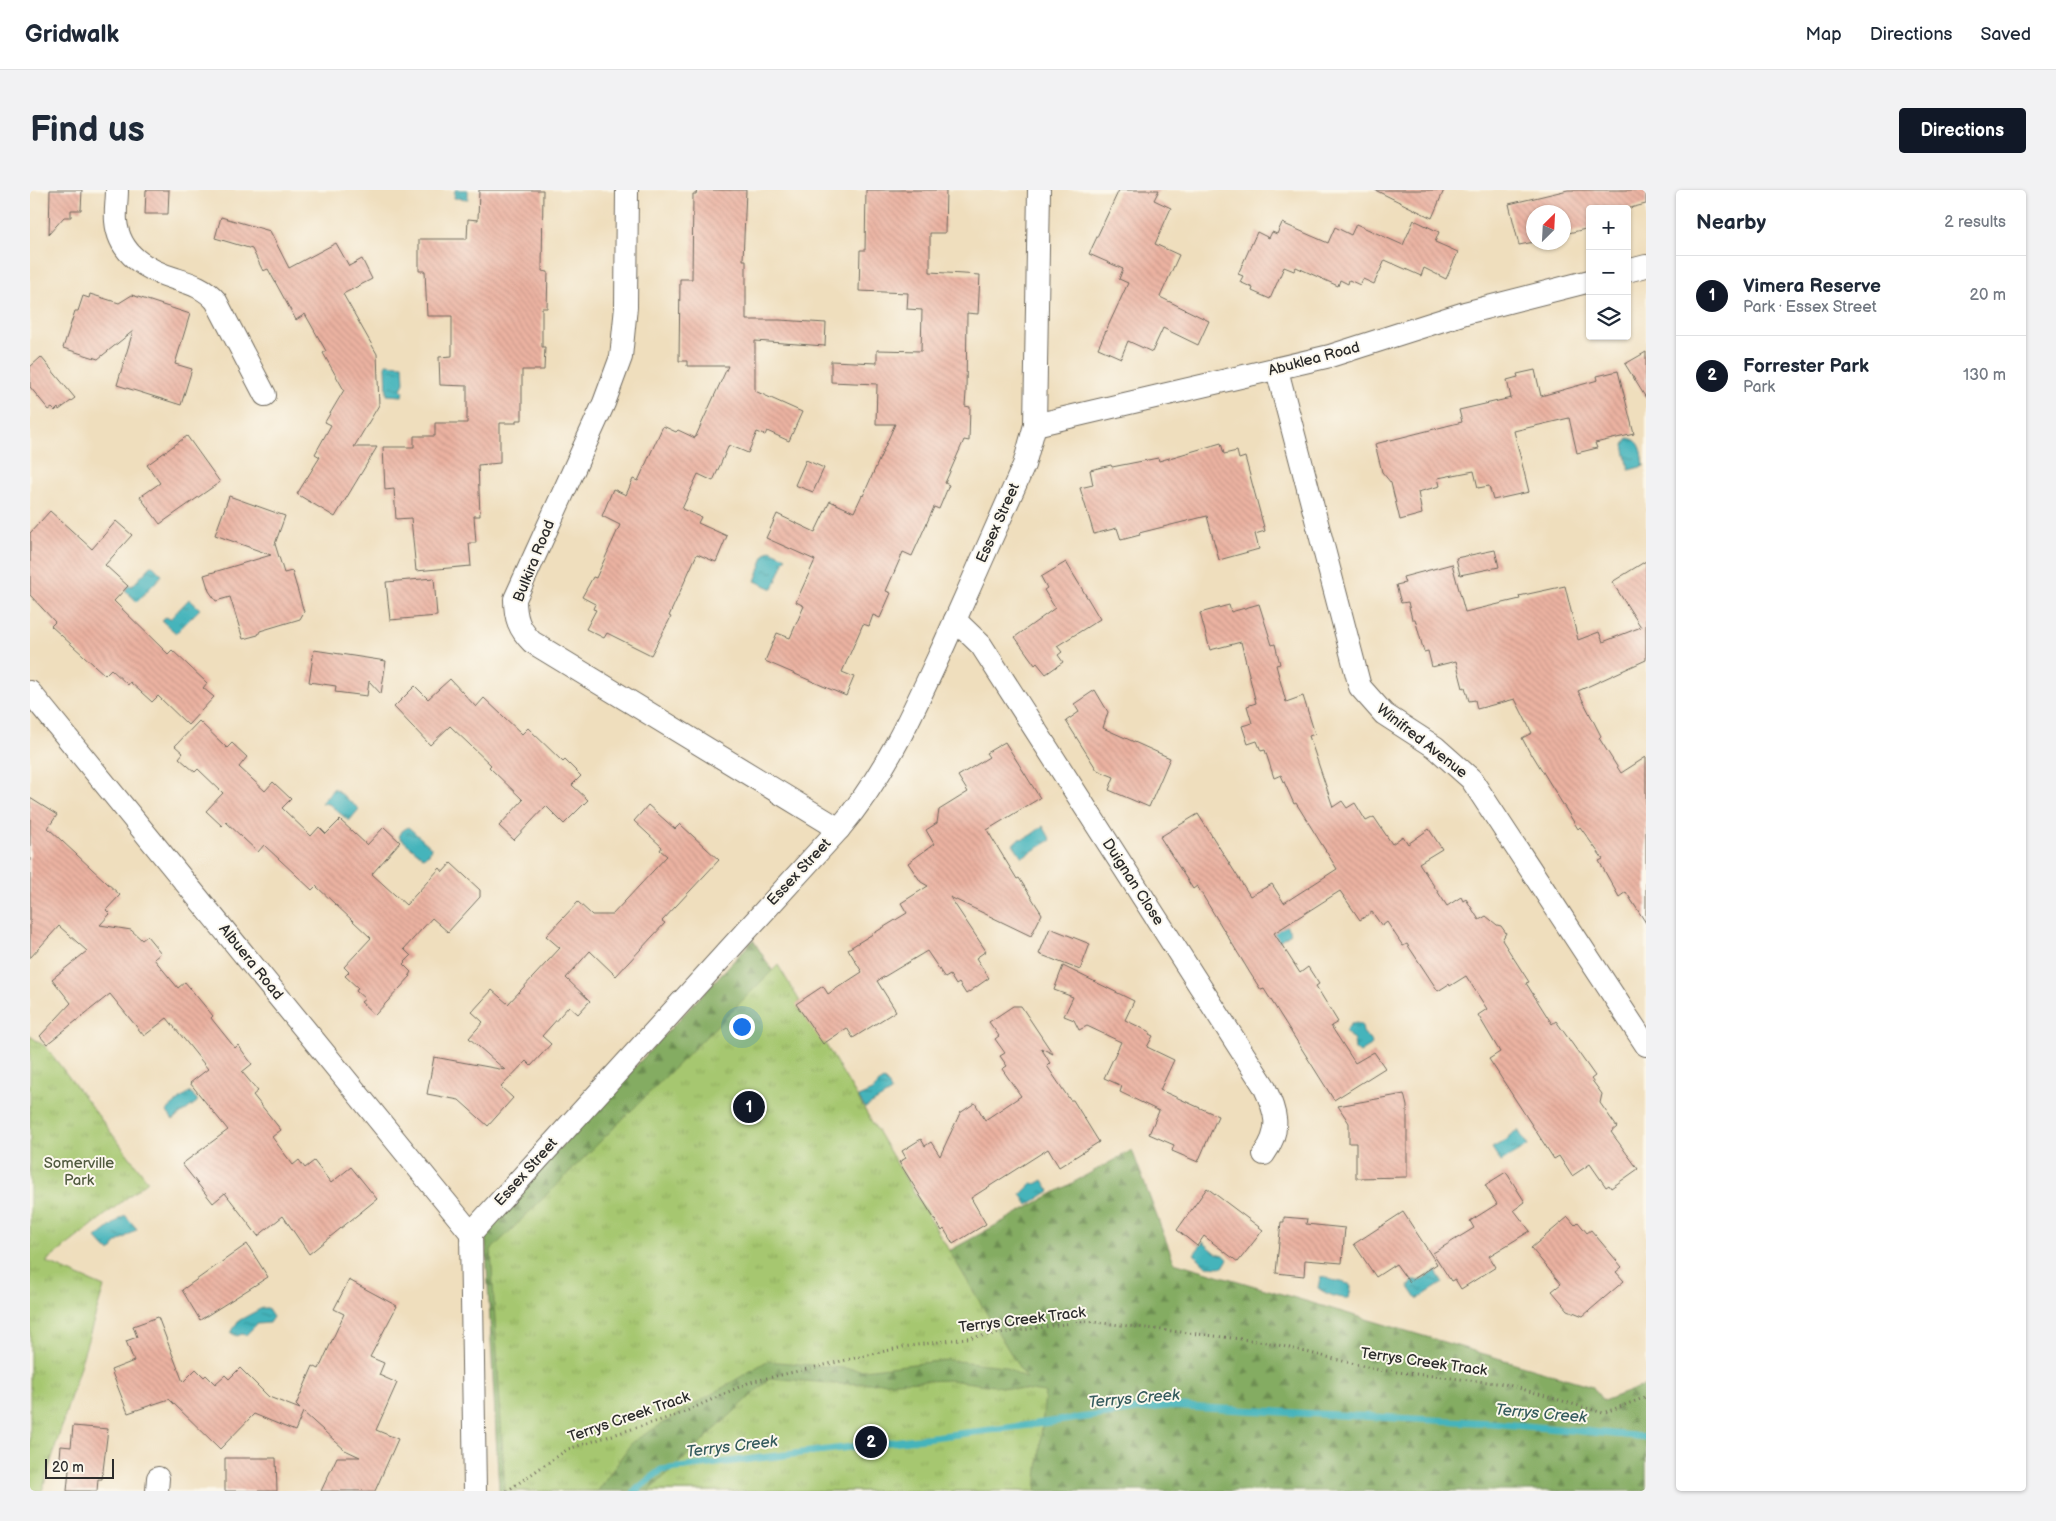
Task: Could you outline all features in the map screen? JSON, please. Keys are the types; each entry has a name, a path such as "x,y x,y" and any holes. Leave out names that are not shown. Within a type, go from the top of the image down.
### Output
{"street":[{"path":"117,190 116,222 120,237 129,254 143,266 159,274 207,291 216,301 264,395"},
{"name":"Bulkira Road","path":"627,190 626,307 621,357 604,403 515,600 515,616 521,630 532,642 839,829"},
{"name":"Essex Street","path":"471,1233 839,829 874,785 892,754 955,620 1024,465 1035,425 1039,190"},
{"path":"1631,270 1646,266"},
{"name":"Abuklea Road","path":"1035,425 1277,370 1330,356 1465,313 1586,282"},
{"name":"Winifred Avenue","path":"1277,370 1360,688 1384,714 1435,746 1471,779 1646,1045"},
{"name":"Duignan Close","path":"955,620 981,645 1264,1086 1274,1108 1276,1129 1273,1142 1264,1154"},
{"name":"Albuera Road","path":"30,692 471,1233"},
{"path":"471,1233 475,1491"}],"path":[{"name":"Terrys Creek Track","path":"508,1491 568,1449 680,1414 750,1382 903,1347 1086,1321 1266,1342 1380,1370 1505,1384 1603,1414 1646,1397"}],"green space":[{"path":"753,940 949,1251 1132,1150 1174,1262 1592,1386 1603,1401 1646,1385 1646,1491 499,1491 485,1228"},
{"path":"778,965 1026,1379 1005,1366 947,1360 864,1370 767,1361 632,1442 598,1491 505,1491 491,1250"},
{"name":"Somerville Park","path":"30,1036 46,1047 148,1181 46,1262 104,1287 42,1491 30,1491"},
{"path":"770,1378 840,1384 950,1380 1045,1393 1036,1491 649,1491"}],"water":[{"path":"455,190 468,190 468,199 454,198"},
{"path":"386,364 403,365 404,383 401,389 404,392 402,396 387,395"},
{"path":"1628,438 1633,439 1639,445 1644,466 1629,470 1624,445"},
{"path":"770,550 786,557 773,589 755,581 765,554"},
{"path":"152,565 162,575 137,602 125,590 129,585 132,586"},
{"path":"189,599 200,609 176,633 162,621 166,617 170,619"},
{"path":"334,788 359,809 349,821 329,804 321,803"},
{"path":"1043,826 1051,840 1022,857 1013,844 1018,839 1029,836"},
{"path":"408,827 431,847 429,854 423,857 399,837 402,831"},
{"path":"1281,918 1291,933 1265,950"},
{"path":"1357,1023 1362,1026 1363,1032 1372,1043 1371,1046 1360,1053 1355,1049 1354,1041 1345,1031 1351,1024"},
{"path":"884,1080 889,1085 891,1092 865,1108 858,1097 872,1091"},
{"path":"189,1092 197,1099 197,1102 173,1120 166,1111"},
{"path":"1518,1130 1528,1146 1501,1162 1492,1148 1508,1139 1509,1136"},
{"path":"1043,1180 1050,1191 1028,1205 1021,1194 1032,1183 1036,1184"},
{"path":"125,1215 137,1229 114,1245 110,1252 96,1238"},
{"path":"1203,1242 1216,1253 1224,1255 1228,1259 1223,1267 1206,1266 1194,1254"},
{"path":"1436,1271 1443,1283 1417,1299 1409,1287 1413,1281 1422,1280"},
{"path":"1328,1277 1332,1280 1349,1284 1351,1287 1349,1298 1333,1296 1318,1288 1320,1278"},
{"path":"262,1308 267,1308 273,1317 269,1323 257,1324 246,1335 237,1336 231,1333 238,1321"}],"building":[{"path":"50,190 82,190 81,210 71,210 71,217 64,217 49,234"},
{"path":"146,190 169,190 168,214 145,214"},
{"path":"479,190 543,190 542,271 548,272 547,308 542,308 542,347 545,347 544,370 522,370 522,420 516,420 516,423 500,423 500,463 478,465 480,516 474,516 476,543 469,543 471,566 416,571 411,518 396,519 394,489 385,490 383,447 414,447 414,436 435,436 435,423 467,423 467,386 440,385 439,357 452,356 452,316 427,316 425,271 419,271 419,239 467,239 468,219 478,220"},
{"path":"697,190 746,190 743,260 746,260 746,320 826,323 825,346 755,341 755,391 802,412 789,441 767,431 765,435 757,432 748,453 729,445 713,481 698,474 682,509 701,517 698,523 727,536 716,562 697,554 669,616 671,617 651,655 607,633 604,638 586,629 596,610 593,609 595,604 582,597 593,577 596,578 620,525 602,516 613,489 626,495 633,479 638,481 663,426 676,432 678,430 695,438 728,366 687,366 687,361 679,361 680,279 692,279 693,194 696,194"},
{"path":"866,190 946,190 945,233 930,233 930,272 980,275 978,314 967,313 965,406 970,407 969,441 964,440 945,483 949,485 939,509 934,507 912,556 903,552 886,591 891,593 880,618 873,615 869,626 863,624 842,672 854,677 846,696 765,661 777,633 790,638 804,606 796,602 815,560 766,538 777,514 815,532 830,501 854,512 895,424 876,424 877,384 831,382 831,361 877,363 877,350 921,351 922,310 907,309 908,293 859,291 860,250 865,250"},
{"path":"1119,190 1159,190 1154,200 1171,208 1155,244 1179,255 1160,297 1209,321 1198,345 1163,328 1152,352 1128,341 1121,358 1098,348 1128,283 1119,279 1123,269 1089,254"},
{"path":"1375,190 1444,190 1432,218"},
{"path":"1568,190 1646,190 1646,204 1631,208 1631,205 1586,205 1586,229 1571,232 1571,205 1526,205 1526,244 1519,245 1509,204"},
{"path":"221,217 270,231 289,268 336,243 349,266 362,259 372,279 343,294 377,354 379,405 354,447 377,447 335,517 297,494 320,457 315,454 331,425 325,422 344,390 323,353 326,351 305,314 296,320 268,269 263,271 252,249 215,238"},
{"path":"1414,220 1439,232 1435,242 1458,252 1446,279 1424,268 1421,276 1385,260 1374,284 1363,279 1360,285 1349,280 1348,284 1340,280 1338,286 1296,267 1294,271 1284,267 1270,299 1252,291 1253,288 1240,282 1243,276 1238,274 1257,232 1269,238 1272,232 1277,234 1282,223 1328,243 1335,227 1351,235 1356,224 1403,245"},
{"path":"90,294 119,303 132,295 190,314 175,364 192,369 181,405 117,385 133,331 98,359 63,348 75,311 78,311 83,296 89,298"},
{"path":"1646,352 1646,398 1625,364"},
{"path":"41,357 75,398 59,410 58,408 55,411 52,408 49,410 30,387 30,367"},
{"path":"1535,370 1541,396 1598,380 1597,376 1618,371 1634,434 1595,443 1597,448 1577,453 1569,418 1514,431 1529,492 1493,500 1489,486 1478,488 1474,471 1438,478 1440,486 1418,492 1422,514 1400,520 1391,483 1382,472 1375,444 1462,422 1459,410 1511,398 1507,380 1518,377 1517,374"},
{"path":"187,436 220,482 160,524 140,497 160,483 147,465"},
{"path":"1221,443 1224,454 1237,451 1239,459 1245,457 1265,531 1255,534 1259,549 1219,560 1207,516 1139,533 1140,535 1121,540 1117,528 1094,534 1080,488 1093,485 1090,470 1158,458 1159,461"},
{"path":"806,460 824,468 813,492 795,485"},
{"path":"229,496 285,516 275,544 284,573 292,571 304,612 300,619 260,631 258,635 243,639 230,597 216,601 209,591 204,575 271,555 215,535"},
{"path":"50,511 92,549 116,521 132,535 105,565 128,586 114,601 168,654 172,650 207,683 203,688 214,697 188,725 158,696 152,702 130,682 128,685 111,669 105,675 51,626 55,622 30,595 30,533"},
{"path":"1495,550 1499,567 1460,575 1456,558"},
{"path":"1646,561 1646,660 1578,691 1601,736 1599,738 1621,773 1646,757 1646,923 1626,892 1619,897 1599,861 1603,859 1580,827 1578,829 1531,755 1522,738 1532,733 1515,699 1477,709 1475,700 1469,701 1465,687 1463,688 1456,661 1432,667 1428,651 1424,652 1408,602 1401,603 1396,585 1405,583 1403,577 1452,564 1465,612 1520,599 1519,596 1565,586 1578,640 1599,632 1603,642 1641,627 1612,582"},
{"path":"1066,562 1100,619 1057,646 1062,652 1058,655 1063,662 1046,674 1037,663 1035,665 1015,637 1055,608 1044,590 1047,588 1041,577"},
{"path":"434,578 437,616 390,620 386,582"},
{"path":"1259,604 1272,645 1275,644 1280,664 1276,665 1286,702 1303,696 1315,734 1309,736 1333,807 1342,801 1347,808 1355,803 1366,821 1374,817 1392,844 1403,836 1408,844 1429,829 1442,849 1419,863 1447,906 1461,897 1463,901 1466,899 1479,920 1486,916 1501,926 1506,933 1502,940 1529,982 1526,983 1552,1024 1556,1021 1595,1076 1591,1079 1602,1094 1600,1103 1617,1127 1611,1132 1638,1169 1611,1188 1609,1185 1606,1187 1590,1164 1572,1176 1559,1156 1554,1159 1489,1059 1500,1052 1478,1015 1487,1009 1466,976 1438,991 1407,944 1403,946 1387,922 1382,926 1372,912 1360,920 1340,891 1274,933 1300,973 1308,967 1319,984 1316,986 1338,1022 1331,1026 1355,1063 1374,1052 1385,1068 1334,1100 1264,989 1261,990 1250,973 1197,886 1193,889 1160,837 1198,814 1250,896 1272,884 1284,903 1337,869 1296,803 1294,804 1281,775 1274,778 1265,750 1261,751 1257,741 1248,744 1242,726 1252,723 1247,706 1256,703 1241,642 1210,650 1200,613 1229,605 1231,612"},
{"path":"314,650 386,661 381,694 369,681 367,696 335,692 336,686 309,682"},
{"path":"450,679 476,707 484,698 522,734 528,728 563,762 565,760 581,776 572,785 588,800 564,824 546,806 514,840 499,826 523,800 489,767 491,765 450,726 430,745 394,707 415,686 428,699"},
{"path":"1095,690 1108,712 1103,728 1170,758 1149,807 1109,790 1114,777 1097,770 1066,721 1079,712 1074,704"},
{"path":"199,721 227,748 232,743 247,757 239,767 265,791 273,782 291,799 282,808 311,836 319,827 326,834 340,820 367,845 384,827 400,842 372,874 406,905 440,868 443,872 451,863 480,890 480,897 448,932 432,918 404,949 411,956 403,964 411,972 409,975 411,976 375,1015 361,1002 365,999 356,991 358,988 345,976 349,972 344,967 371,938 316,886 312,890 264,845 258,852 226,822 222,826 206,811 223,793 198,769 195,772 179,758 183,753 175,746"},
{"path":"1005,742 1040,798 987,830 1017,879 1019,878 1042,914 1031,936 950,897 986,951 976,958 989,978 966,994 959,983 956,985 950,975 945,978 927,951 877,981 896,1011 853,1038 847,1028 823,1044 796,1004 823,986 828,994 862,972 848,949 907,913 901,903 928,886 921,882 908,863 934,844 926,830 937,823 939,810 968,792 958,776 989,757 986,753"},
{"path":"30,798 57,815 48,828 120,895 106,910 110,914 100,925 131,930 142,940 147,936 161,953 154,959 178,988 185,982 213,1016 211,1018 235,1048 238,1045 252,1064 242,1072 258,1091 253,1095 281,1130 272,1137 293,1165 299,1160 305,1168 314,1161 331,1183 351,1167 377,1199 309,1254 283,1216 258,1236 225,1193 213,1203 182,1164 228,1130 190,1083 208,1069 167,1018 144,1036 110,994 47,1044 40,1036 71,1003 52,979 87,951 59,926 30,958"},
{"path":"648,805 675,829 680,824 719,860 662,921 665,923 616,976 590,951 566,978 590,1001 578,1014 569,1006 542,1036 551,1044 531,1066 526,1061 501,1087 513,1098 488,1126 459,1100 427,1094 434,1057 505,1070 469,1038 483,1022 472,1012 492,990 508,1004 560,948 546,936 578,902 592,915 612,915 667,856 660,850 662,847 634,821"},
{"path":"1050,928 1090,944 1080,970 1039,954"},
{"path":"1063,966 1134,1001 1125,1020 1150,1032 1149,1034 1153,1036 1147,1047 1174,1060 1160,1090 1218,1116 1198,1162 1172,1151 1174,1145 1149,1134 1159,1111 1120,1092 1122,1086 1104,1078 1121,1042 1087,1026 1079,1030 1074,1020 1064,1016 1073,997 1054,990"},
{"path":"1013,1006 1021,1006 1053,1054 1041,1048 1050,1063 1047,1066 1070,1100 1073,1100 1099,1142 1059,1167 1048,1149 971,1198 986,1224 953,1244 944,1229 942,1231 899,1162 906,1158 902,1151 921,1139 925,1146 931,1142 940,1156 960,1113 975,1103 985,1120 1021,1096 1002,1069 1007,1066 1000,1056 1005,1053 995,1039 999,1036 989,1022"},
{"path":"1404,1094 1407,1106 1407,1177 1356,1178 1356,1143 1349,1143 1349,1123 1338,1106"},
{"path":"1506,1172 1525,1202 1514,1210 1530,1231 1489,1256 1496,1267 1461,1289 1455,1279 1451,1281 1433,1253 1474,1228 1470,1221 1497,1204 1485,1185"},
{"path":"1207,1188 1263,1230 1238,1262 1204,1236 1197,1246 1177,1230"},
{"path":"1403,1212 1437,1264 1409,1282 1396,1264 1376,1277 1354,1244"},
{"path":"1284,1217 1307,1219 1306,1224 1345,1228 1342,1263 1305,1260 1304,1276 1276,1273 1281,1222 1284,1222"},
{"path":"1568,1217 1575,1225 1578,1222 1587,1233 1591,1230 1622,1267 1616,1272 1624,1281 1583,1316 1568,1310 1552,1291 1561,1284 1531,1248"},
{"path":"247,1244 268,1277 200,1320 182,1290"},
{"path":"349,1280 397,1306 370,1357 384,1363 379,1375 397,1383 376,1430 398,1439 375,1491 321,1491 337,1457 360,1457 345,1450 303,1412 295,1431 254,1414 220,1449 169,1399 128,1413 111,1370 134,1361 126,1341 137,1337 133,1326 158,1317 183,1382 196,1369 215,1384 225,1375 229,1379 240,1368 269,1397 300,1409 296,1405 313,1366 319,1369 344,1314 334,1309"},
{"path":"73,1426 108,1429 102,1479 98,1479 97,1491 67,1491 69,1470 59,1469 61,1446 71,1447"},
{"path":"225,1458 276,1458 277,1491 225,1491"}],"waterway":[{"name":"Terrys Creek","path":"635,1491 661,1470 1007,1428 1165,1406 1492,1423 1646,1437"}],"place":[{"name":"Vimera Reserve","path":"749,1107"},
{"name":"Forrester Park","path":"871,1442"}]}
